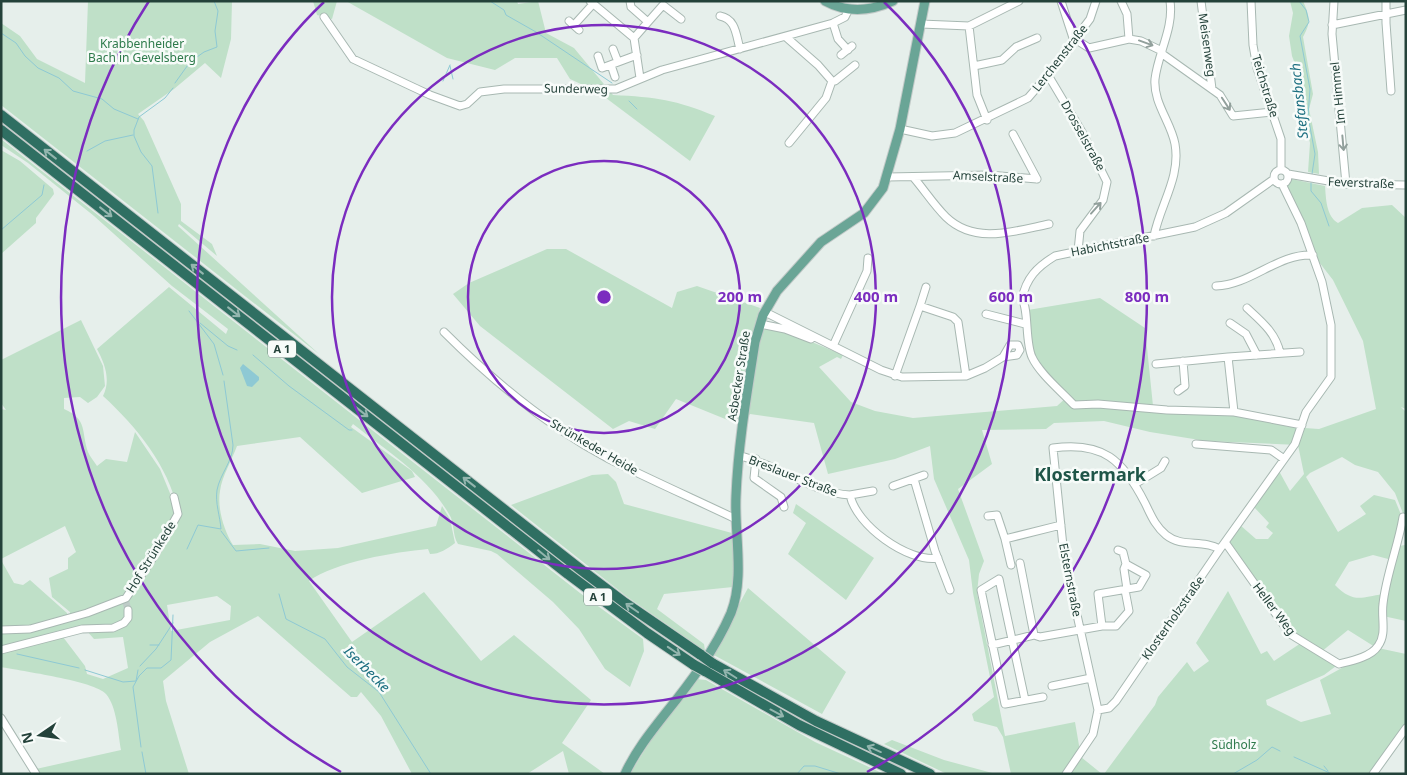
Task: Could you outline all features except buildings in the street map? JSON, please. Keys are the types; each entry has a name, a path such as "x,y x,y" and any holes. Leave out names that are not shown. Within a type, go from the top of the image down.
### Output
{"highway":[{"name":"A 1","path":"1,115 625,603 712,663 816,721 930,774"},
{"name":"A 1","path":"1,130 616,611 694,665 799,725 902,774"}],"main road":[{"path":"825,1 849,9 861,10 893,1"},
{"name":"Asbecker Straße","path":"625,774 641,745 703,663 732,611 736,594 738,568 736,519 740,456 752,358 760,324 777,292 821,242 858,217 874,202 888,178 900,129 924,2"}],"street":[{"path":"630,1 631,7 648,22"},
{"path":"921,24 969,26 1019,1"},
{"path":"1061,1 1074,40"},
{"name":"Lerchenstraße","path":"900,129 932,136 955,133 987,120 1028,98 1048,75 1090,19 1096,1"},
{"path":"1121,1 1127,14 1129,39"},
{"path":"1154,236 1158,218 1171,189 1177,158 1175,143 1156,94 1155,81 1161,52 1171,20 1170,1"},
{"name":"Meisenweg","path":"1201,1 1207,36 1212,89"},
{"name":"Teichstraße","path":"1251,1 1251,25 1257,68 1281,139 1281,169"},
{"name":"Im Himmel","path":"1334,1 1332,25 1346,184"},
{"path":"1386,1 1385,14 1391,91"},
{"path":"574,25 591,2 634,38 640,78"},
{"path":"634,38 663,5 681,18"},
{"name":"Sunderweg","path":"324,17 358,62 374,67 453,105 467,104 476,94 488,91 560,88 607,91 640,78 833,23 846,16 849,9"},
{"path":"1332,25 1406,10"},
{"path":"720,16 729,20 733,25 740,48"},
{"path":"833,23 838,39 850,48 841,55"},
{"path":"969,26 976,95 987,120"},
{"path":"786,37 818,65 832,81"},
{"path":"974,66 1002,60 1016,48 1037,38"},
{"name":"Meisenweg","path":"1074,40 1084,46 1094,48 1110,42 1129,39 1141,41 1161,52 1220,95 1236,117 1272,112"},
{"path":"613,49 618,62"},
{"path":"598,56 602,68 638,55"},
{"path":"610,65 615,77"},
{"path":"832,81 835,81 855,65"},
{"name":"Drosselstraße","path":"1048,75 1082,132 1107,182 1104,200 1080,231 1078,251"},
{"path":"789,143 826,98 832,81"},
{"name":"Amselstraße","path":"888,178 989,175 1037,180 1013,134"},
{"path":"1281,169 1288,174 1288,179 1282,184 1274,179 1275,173 1281,169"},
{"name":"Feverstraße","path":"1288,174 1346,184 1406,185"},
{"path":"914,178 946,216 957,226 974,233 982,235 1008,233 1049,224"},
{"name":"Habichtstraße","path":"1025,324 1025,304 1022,299 1024,288 1031,275 1040,265 1055,256 1196,227 1216,218 1274,179"},
{"name":"Klosterholzstraße","path":"1098,710 1109,708 1116,701 1220,549 1295,444 1309,408 1329,384 1333,370 1328,305 1301,222 1282,184"},
{"path":"1216,286 1229,286 1273,265 1302,255 1313,255"},
{"path":"833,346 867,271 868,258"},
{"path":"895,376 926,287"},
{"path":"920,306 953,317 958,322 966,376"},
{"path":"1247,308 1269,329 1278,344 1280,353"},
{"path":"765,312 895,376 966,376 986,368 1003,357"},
{"path":"986,314 1025,324 1031,357 1074,405 1098,404 1167,410 1232,412 1301,427"},
{"path":"1230,323 1246,334 1257,355"},
{"path":"760,324 785,329 833,346"},
{"name":"Strünkeder Heide","path":"444,332 493,377 546,419 575,438 608,458 736,519"},
{"path":"1156,364 1300,352"},
{"path":"1228,357 1232,412"},
{"path":"1178,391 1185,386 1183,361"},
{"path":"1196,444 1271,450 1284,459"},
{"name":"Elsternstraße","path":"1098,710 1064,556 1053,448 1081,446 1100,451 1122,465 1135,484"},
{"name":"Breslauer Straße","path":"740,456 756,459 832,492 850,495 854,507 867,524 891,544 916,557 927,560 938,558"},
{"path":"756,459 754,478 781,497 784,507"},
{"path":"1165,461 1160,468 1135,484 1154,522 1168,536 1182,542 1208,543 1220,549"},
{"path":"893,486 924,475"},
{"path":"914,479 938,558 950,590"},
{"path":"850,495 873,491"},
{"name":"Hof Strünkede","path":"1,630 30,629 126,600 178,514 174,497"},
{"path":"988,516 997,515 1006,539 1011,565"},
{"name":"Heller Weg","path":"1225,542 1290,634 1340,664 1377,648 1382,640 1382,606 1387,576 1397,548 1403,517"},
{"path":"1006,539 1060,525"},
{"path":"992,645 1034,635 1040,636 1102,626 1116,626 1128,610 1124,569 1126,564 1123,552 1118,550"},
{"path":"1020,563 1034,635"},
{"path":"1102,626 1098,594 1139,587 1146,575 1126,564"},
{"path":"1026,700 999,579 981,590 1005,704 1043,697"},
{"path":"1,650 82,629 113,628 124,623 128,618 128,610"},
{"path":"1052,686 1091,678"},
{"path":"1066,774 1093,734 1098,710"},
{"path":"1,718 36,774"},
{"path":"1373,774 1406,728"}],"green space":[{"name":"Krabbenheider Bach in Gevelsberg","path":"88,1 232,1 231,39 221,78 205,63 174,89 138,114 144,121 181,204 181,221 212,244 217,256 179,224 178,226 319,354 1,105 1,23 20,36 37,59 85,83"},
{"path":"313,1 337,1 332,19 317,15"},
{"path":"346,1 517,1 518,4 538,1 546,33 574,48 613,95 666,100 715,116 690,161 598,92 570,79 557,58 515,58 495,70 447,58"},
{"path":"1290,1 1303,1 1308,15 1308,23 1303,37 1313,94 1309,109 1318,152 1319,174 1308,172 1310,143 1303,114 1304,87 1292,56 1289,36 1293,13"},
{"path":"1,139 580,593 643,639 644,651 630,687 605,669 579,629 553,602 497,554 458,544 451,518 430,488 406,465 353,424 351,427 412,471 415,477 362,493 300,437 237,446 223,480 219,498 222,519 233,545 260,544 295,551 338,548 436,526 442,506 450,519 455,543 446,549 434,554 430,554 428,549 366,559 334,568 309,581 352,642 424,592 481,661 514,635 591,700 562,743 605,774 569,774 563,751 527,774 412,774 381,716 361,692 357,697 351,697 258,616 210,642 163,681 166,701 189,774 38,774 36,769 121,750 113,706 106,694 99,689 73,681 1,667 1,631 23,632 70,615 70,612 52,597 49,578 68,569 68,558 76,552 65,526 1,559 1,409 6,410 1,403 1,360 81,320 103,366 105,386 97,397 88,403 80,397 64,398 64,409 77,417 80,422 88,452 97,466 106,459 127,462 135,432 160,469 179,515 168,481 151,450 128,421 103,396 107,378 102,360 97,349 169,287 226,334 228,329 172,286 94,216 28,163 1,145","holes":["217,596 231,606 230,620 171,631 167,605","86,630 94,639 123,637 128,668 103,679 87,674 85,666 63,637"]},
{"path":"1,150 20,161 53,189 54,194 36,218 36,223 1,254"},
{"path":"1291,179 1325,186 1329,211 1338,223 1362,208 1392,205 1406,218 1406,409 1401,407 1406,412 1406,521 1395,493 1378,472 1355,465 1342,457 1310,473 1306,477 1338,532 1366,514 1360,506 1374,495 1395,500 1402,517 1392,560 1373,555 1349,562 1335,585 1347,595 1357,598 1383,594 1381,639 1375,647 1348,630 1321,652 1292,633 1228,542 1240,525 1256,539 1268,539 1273,533 1266,527 1269,523 1253,506 1279,471 1290,491 1304,474 1298,445 1206,441 1150,432 1104,421 1054,423 1046,429 982,430 992,464 958,489 984,561 979,574 977,593 1005,736 1075,722 1081,757 1102,774 1011,774 1003,737 997,727 974,721 972,714 994,697 973,593 969,560 934,479 930,446 895,459 828,474 814,423 750,414 740,425 676,399 655,429 629,421 613,429 480,326 453,294 469,283 547,249 566,249 672,308 677,292 697,286 760,308 755,325 776,327 843,355 841,359 837,357 819,367 851,402 875,411 913,418 1057,406 1068,396 1038,363 1032,351 1028,310 1100,298 1145,328 1153,406 1238,416 1290,427 1319,429 1376,409 1363,341 1333,280 1319,262 1308,233 1286,188"},
{"path":"608,474 616,482 624,504 732,533 735,560 733,587 664,594 657,609 704,644 705,651 626,596 511,505 592,475"},
{"path":"796,504 874,558 846,600 788,554 806,523 793,513"},
{"path":"1405,545 1406,621 1383,616 1399,546"},
{"path":"1,560 14,583 23,585 30,580 67,613 67,616 30,628 1,629"},
{"path":"748,588 846,672 822,714 712,654"},
{"name":"Südholz","path":"1228,591 1261,654 1267,651 1274,661 1301,643 1336,666 1324,675 1266,700 1267,705 1301,722 1331,714 1320,680 1378,648 1406,654 1406,730 1371,774 1104,774 1155,705 1158,697 1187,662 1194,672 1209,661 1196,643"},
{"path":"696,679 706,680 815,742 884,774 630,774 657,730"},
{"path":"892,740 944,760 996,774 947,774 884,744"}],"water":[{"path":"243,364 259,377 259,380 252,387 247,386 240,368"}],"waterway":[{"path":"175,83 190,62 204,52 217,47 215,31 218,11 214,1"},
{"path":"490,1 504,10 506,15 536,32 612,83"},
{"name":"Stefansbach","path":"1299,1 1306,10 1309,22 1300,36 1310,89 1308,116 1315,154 1312,174"},
{"path":"1,33 16,43 25,56 38,68 59,78 73,91 102,99 114,109 138,119"},
{"path":"443,81 450,65"},
{"path":"450,66 453,79"},
{"path":"158,213 152,166 141,152 134,136 134,130 139,117 165,98 173,88"},
{"path":"629,101 637,109"},
{"path":"87,151 105,141 133,135"},
{"name":"Stefansbach","path":"1311,183 1311,191 1321,203 1329,226"},
{"path":"1,230 42,195 44,185"},
{"path":"189,311 214,344 223,375"},
{"path":"200,323 228,346 237,350"},
{"path":"253,355 289,386 349,430 352,430"},
{"path":"187,549 198,525 221,529 217,505 217,490 231,457 233,445 224,381"},
{"name":"Iserbecke","path":"221,531 236,551 269,548"},
{"name":"Iserbecke","path":"279,594 286,619 325,639 347,667 379,692 431,774"},
{"path":"141,747 133,687 139,676 147,668 161,668 171,660 173,615"},
{"path":"140,666 156,649 173,623"},
{"path":"150,645 159,645"},
{"path":"17,654 79,668"},
{"path":"85,670 123,682 136,681 138,670"},
{"path":"1233,774 1257,760 1272,747 1280,751"},
{"path":"142,752 146,774"},
{"path":"1294,757 1332,774"},
{"path":"797,774 804,766 815,766 841,774"},
{"path":"1324,766 1328,771"}],"tunnel":[{"path":"126,602 128,610"}],"district":[{"name":"Klostermark","path":"1090,475"}]}
